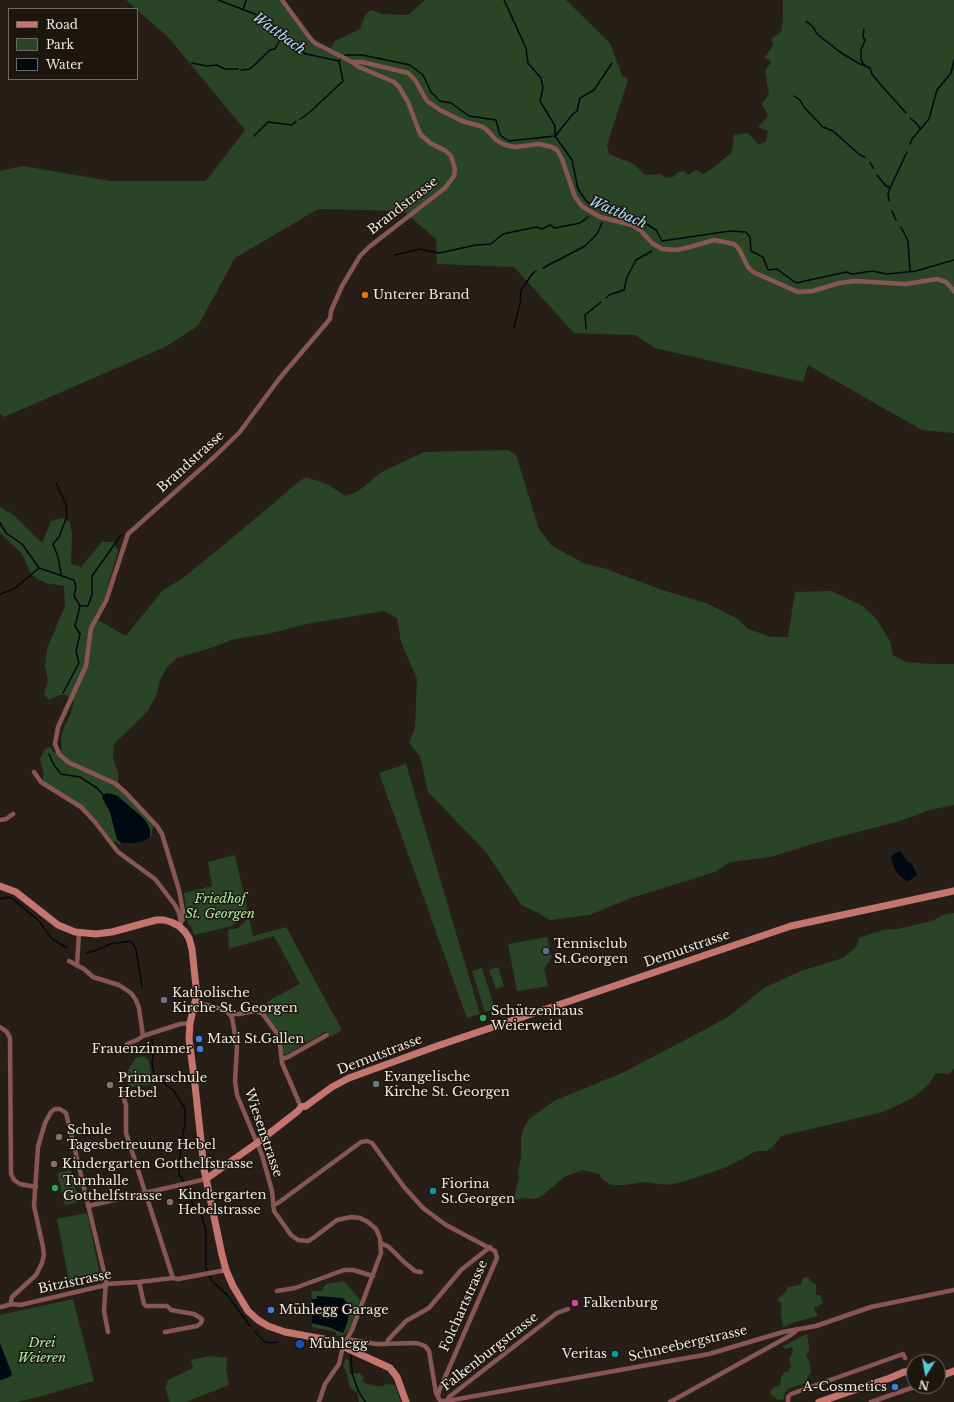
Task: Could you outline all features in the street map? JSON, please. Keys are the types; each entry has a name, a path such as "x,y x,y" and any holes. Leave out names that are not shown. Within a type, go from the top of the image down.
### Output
{"street":[{"name":"Brandstrasse","path":"180,924 184,917 179,890 162,834 158,826 116,784 68,762 59,754 55,744 58,727 86,666 91,628 106,601 128,534 240,433 279,379 330,319 331,311 342,286 360,256 369,246 445,188 454,176 455,169 451,156 446,151 430,144 420,134 408,102 394,82 359,67 316,43 310,38 282,0"},
{"path":"350,61 362,62 408,73 415,80 427,101 440,110 462,121 483,127 496,140 505,145 515,147 539,144 552,147 557,150 562,159 575,197 583,207 600,217 632,225 641,231 652,243 662,249 672,250 690,247 714,240 734,244 739,249 748,267 753,272 798,292 813,291 839,283 855,281 900,284 937,279 946,282 954,291"},
{"path":"34,772 41,782 81,807 118,852 155,880 175,905 179,913 180,924 189,938 192,949 196,987 195,1002 190,1023 189,1045 206,1179 226,1270 244,1305 252,1316 262,1324 278,1330 345,1342 390,1368 397,1377 406,1402"},
{"path":"0,820 6,819 13,814"},
{"path":"0,886 10,889 22,896 62,928 79,933 96,934 112,932 156,920 180,924"},
{"name":"Demutstrasse","path":"206,1179 302,1107 340,1082 354,1076 791,926 954,891"},
{"path":"77,965 79,933"},
{"path":"69,961 87,971 93,977 119,985 131,993 139,1008 144,1036"},
{"path":"195,1002 225,1010 230,1014 255,1011 262,1013 279,1036 283,1068 302,1107"},
{"name":"Wiesenstrasse","path":"230,1014 233,1022 237,1047 235,1081 237,1095 257,1142 272,1191 275,1214 291,1235 298,1240 310,1240 337,1220 351,1216 364,1220 372,1225 378,1233 381,1243"},
{"path":"127,1044 144,1036 180,1024 190,1023"},
{"path":"0,1027 7,1032 10,1038 11,1174 14,1180 20,1184 36,1187"},
{"path":"282,1059 327,1035"},
{"path":"123,1096 126,1105 126,1133 173,1278"},
{"path":"12,1304 12,1297 36,1275 41,1267 43,1247 34,1206 38,1147 45,1124 51,1112 60,1108 65,1111 70,1129 100,1253 106,1284 104,1311 108,1332"},
{"name":"Folchartstrasse","path":"274,1205 361,1142 367,1140 372,1143 404,1187 424,1208 446,1225 490,1247 496,1253 497,1258 439,1391 438,1397"},
{"path":"88,1206 190,1184 206,1179"},
{"path":"319,1402 325,1384 339,1364 345,1342 352,1330 381,1253 381,1243 389,1246 398,1257 415,1271 421,1272"},
{"path":"387,1344 388,1340 406,1321 429,1308 461,1270 490,1247"},
{"name":"Bitzistrasse","path":"1,1308 12,1304 20,1305 106,1284 178,1278 226,1270"},
{"path":"277,1291 295,1288 344,1270 353,1270 373,1276"},
{"path":"139,1282 144,1304 146,1306 167,1306 171,1310 194,1314 202,1319 201,1323 197,1326 165,1332"},
{"name":"Schneebergstrasse","path":"447,1401 709,1354 783,1332 816,1326 871,1307 954,1290"},
{"name":"Falkenburgstrasse","path":"345,1342 387,1344 416,1343 428,1348 438,1397 441,1401 447,1401 557,1313 568,1309"},
{"path":"670,1402 791,1335 796,1329"},
{"path":"788,1402 788,1397 791,1394 903,1354 905,1358"},
{"path":"820,1402 906,1372"},
{"path":"871,1402 906,1390"}],"green space":[{"path":"126,0 280,0 315,44 322,50 328,52 335,41 360,29 367,13 372,10 382,14 408,15 425,0 566,0 610,43 622,75 628,80 607,145 609,154 634,164 645,175 662,174 664,178 673,177 678,172 684,171 688,175 696,170 703,174 713,168 731,153 734,135 748,133 759,145 766,141 768,131 758,127 768,116 762,104 769,94 765,72 771,62 765,57 773,45 772,38 781,32 783,0 954,0 954,433 922,430 808,365 803,382 655,348 635,335 574,333 514,267 437,264 436,239 403,211 318,209 235,258 198,326 165,347 4,417 0,414 0,171 23,166 110,181 206,181 245,130 169,38 138,11 138,8 135,8"},
{"path":"508,450 516,455 539,529 551,545 583,563 606,569 662,590 706,603 736,618 748,629 771,637 788,637 795,592 831,591 863,606 878,621 890,641 893,655 906,662 954,664 954,805 930,810 900,821 819,842 771,857 730,862 715,872 628,899 590,915 550,920 521,905 486,852 428,792 420,756 409,743 415,728 417,679 401,642 397,618 384,611 306,624 268,634 235,639 177,658 167,667 160,680 156,696 147,712 114,744 113,758 118,772 118,789 153,821 154,827 152,829 151,837 150,830 143,818 116,795 102,798 110,812 117,839 121,843 120,845 115,841 113,842 98,822 81,805 42,782 44,774 40,759 45,749 50,747 54,752 62,750 61,737 74,702 66,695 59,695 49,700 44,694 48,681 45,665 47,649 65,606 64,586 46,583 36,578 30,572 22,554 0,533 0,507 15,516 42,543 51,521 63,518 70,522 72,534 71,564 81,567 102,542 113,542 118,551 98,620 126,636 162,591 183,578 306,477 329,485 345,496 357,492 382,472 424,452"},
{"path":"406,764 480,1014 467,1018 379,773"},
{"name":"Friedhof St. Georgen","path":"235,855 248,913 232,926 194,935 191,926 188,923 184,893 212,886 208,862"},
{"path":"954,913 954,1069 948,1074 936,1073 928,1085 913,1098 883,1112 781,1136 773,1147 766,1151 756,1151 733,1164 681,1182 668,1185 644,1182 626,1185 611,1185 603,1180 599,1174 583,1170 564,1177 542,1196 534,1199 524,1198 516,1200 514,1196 519,1179 518,1170 521,1158 521,1137 524,1127 529,1119 554,1101 622,1073 708,1028 728,1017 764,988 801,971 843,958 857,946 859,938 883,930 898,929 932,921 943,915"},
{"path":"249,918 253,936 286,927 342,1030 331,1037 327,1031 287,1054 283,1054 281,1038 262,1010 268,1001 300,984 274,936 229,949 228,930 238,928"},
{"path":"547,937 552,958 544,968 548,986 517,991 508,944"},
{"path":"498,967 504,986 496,989 489,970"},
{"path":"482,968 495,1009 485,1012 472,971"},
{"path":"144,1056 149,1061 153,1084 132,1087 127,1084 127,1073 136,1058"},
{"path":"71,1170 79,1202 65,1205 57,1173"},
{"path":"87,1213 100,1274 69,1281 57,1219"},
{"path":"808,1277 810,1281 816,1284 816,1295 820,1295 823,1303 814,1308 818,1316 783,1327 781,1313 782,1304 777,1299 784,1294 788,1287 800,1285 803,1278"},
{"path":"344,1281 360,1300 350,1329 342,1337 336,1335 336,1332 312,1327 312,1323 329,1327 343,1333 349,1313 317,1296 317,1300 312,1299 311,1291 321,1291 326,1284"},
{"name":"Drei Weieren","path":"73,1299 94,1381 17,1402 0,1402 0,1315"},
{"path":"807,1334 809,1351 806,1355 810,1363 811,1373 808,1376 806,1383 788,1389 785,1393 784,1399 778,1400 770,1394 770,1392 773,1388 780,1385 781,1377 784,1372 788,1372 791,1366 789,1360 793,1351 792,1347 785,1349 783,1346"},
{"path":"210,1356 227,1358 226,1369 229,1385 185,1402 170,1402 165,1388 168,1380 193,1368 191,1360"},
{"path":"346,1358 349,1361 350,1374 360,1373 364,1377 362,1380 365,1383 379,1387 380,1385 383,1387 385,1384 395,1385 401,1402 359,1402 357,1392 352,1390 349,1385 347,1373 343,1366"}],"water":[{"path":"106,793 116,795 143,818 150,830 150,837 146,840 135,843 121,843 117,839 110,812 102,797"},
{"path":"900,851 907,861 912,864 917,875 907,882 898,874 890,857"},
{"path":"317,1296 343,1298 348,1305 349,1313 343,1333 329,1327 312,1323 312,1299 317,1299"},
{"path":"0,1343 12,1374 7,1378 0,1380"}],"waterway":[{"name":"Wattbach","path":"218,0 255,14 276,35 306,54 339,61 341,59"},
{"path":"243,10 246,0"},
{"path":"504,0 526,48 528,63 541,78 543,88 540,101 555,126 555,136"},
{"path":"806,21 813,27 817,34 840,52 858,63 870,68 872,74 906,113"},
{"path":"864,29 863,37 865,40 861,50 861,60 864,65"},
{"path":"241,70 250,69 270,50 275,49 281,38"},
{"name":"Wattbach","path":"344,56 362,55 410,65 423,75 431,92 440,101 451,103 469,116 496,120 500,135 509,141 555,136 572,160 578,189 587,202 618,216 634,216 656,230 662,241 730,231 746,232 750,237 751,251 763,257 768,270 777,269 796,283 846,272 853,274 872,271 887,274 916,271 954,260"},
{"path":"910,144 912,139 929,119 937,90 951,73 954,60"},
{"path":"300,119 309,113 343,81 339,61"},
{"path":"192,63 207,66 217,65 225,69 238,69"},
{"path":"555,136 577,111 580,98 594,90 612,63"},
{"path":"794,96 800,100 804,107 823,127 833,131 860,155 865,157"},
{"path":"910,118 920,128"},
{"path":"254,136 268,122 292,125 296,121"},
{"path":"889,201 888,194 890,188 907,152"},
{"path":"870,162 873,168"},
{"path":"877,175 885,185 890,188"},
{"path":"892,211 896,220"},
{"path":"395,255 419,249 439,253 476,245 491,244 503,234 536,227 542,229 550,225 555,228 580,223 588,217"},
{"path":"543,268 585,246 597,234 602,223"},
{"path":"901,227 908,241 910,271"},
{"path":"606,298 609,295 624,290 627,277 636,260 652,251"},
{"path":"514,327 520,304 521,290 536,271"},
{"path":"586,329 585,315 601,302"},
{"path":"56,483 66,504 67,516 59,537 53,544 58,557 61,574"},
{"path":"0,523 6,533 22,544 39,568 74,580 76,587 74,596 80,606"},
{"path":"63,693 79,663 76,651 80,634 75,626 80,606 88,606 92,595 92,576 121,535"},
{"path":"0,594 14,589 39,568"},
{"path":"49,754 54,765 61,774 80,777 97,788 105,797"},
{"path":"0,899 8,897 13,899 39,921 52,939 67,948"},
{"path":"86,953 111,944 131,941 136,949 142,987"},
{"path":"152,1039 154,1049 152,1064 155,1077 174,1091 185,1109 185,1124 182,1138"},
{"path":"181,1144 179,1174 184,1182"},
{"path":"186,1185 191,1196 193,1208 200,1212 206,1230 206,1268 212,1281 228,1296 250,1326"},
{"path":"255,1332 265,1342 277,1342"},
{"path":"351,1355 352,1373 358,1390 365,1402"}],"place":[{"name":"Unterer Brand","path":"365,295"},
{"name":"Tennisclub St.Georgen","path":"546,951"},
{"name":"Katholische Kirche St. Georgen","path":"164,1000"},
{"name":"Schützenhaus Weierweid","path":"483,1018"},
{"name":"Maxi St.Gallen","path":"199,1039"},
{"name":"Frauenzimmer","path":"200,1049"},
{"name":"Evangelische Kirche St. Georgen","path":"376,1084"},
{"name":"Primarschule Hebel","path":"110,1085"},
{"name":"Schule Tagesbetreuung Hebel","path":"59,1137"},
{"name":"Kindergarten Gotthelfstrasse","path":"54,1164"},
{"name":"Turnhalle Gotthelfstrasse","path":"55,1188"},
{"name":"Fiorina St.Georgen","path":"433,1191"},
{"name":"Kindergarten Hebelstrasse","path":"170,1202"},
{"name":"Falkenburg","path":"575,1303"},
{"name":"Mühlegg Garage","path":"271,1310"},
{"name":"Mühlegg","path":"300,1344"},
{"name":"Veritas","path":"615,1354"},
{"name":"A-Cosmetics","path":"895,1387"}]}
